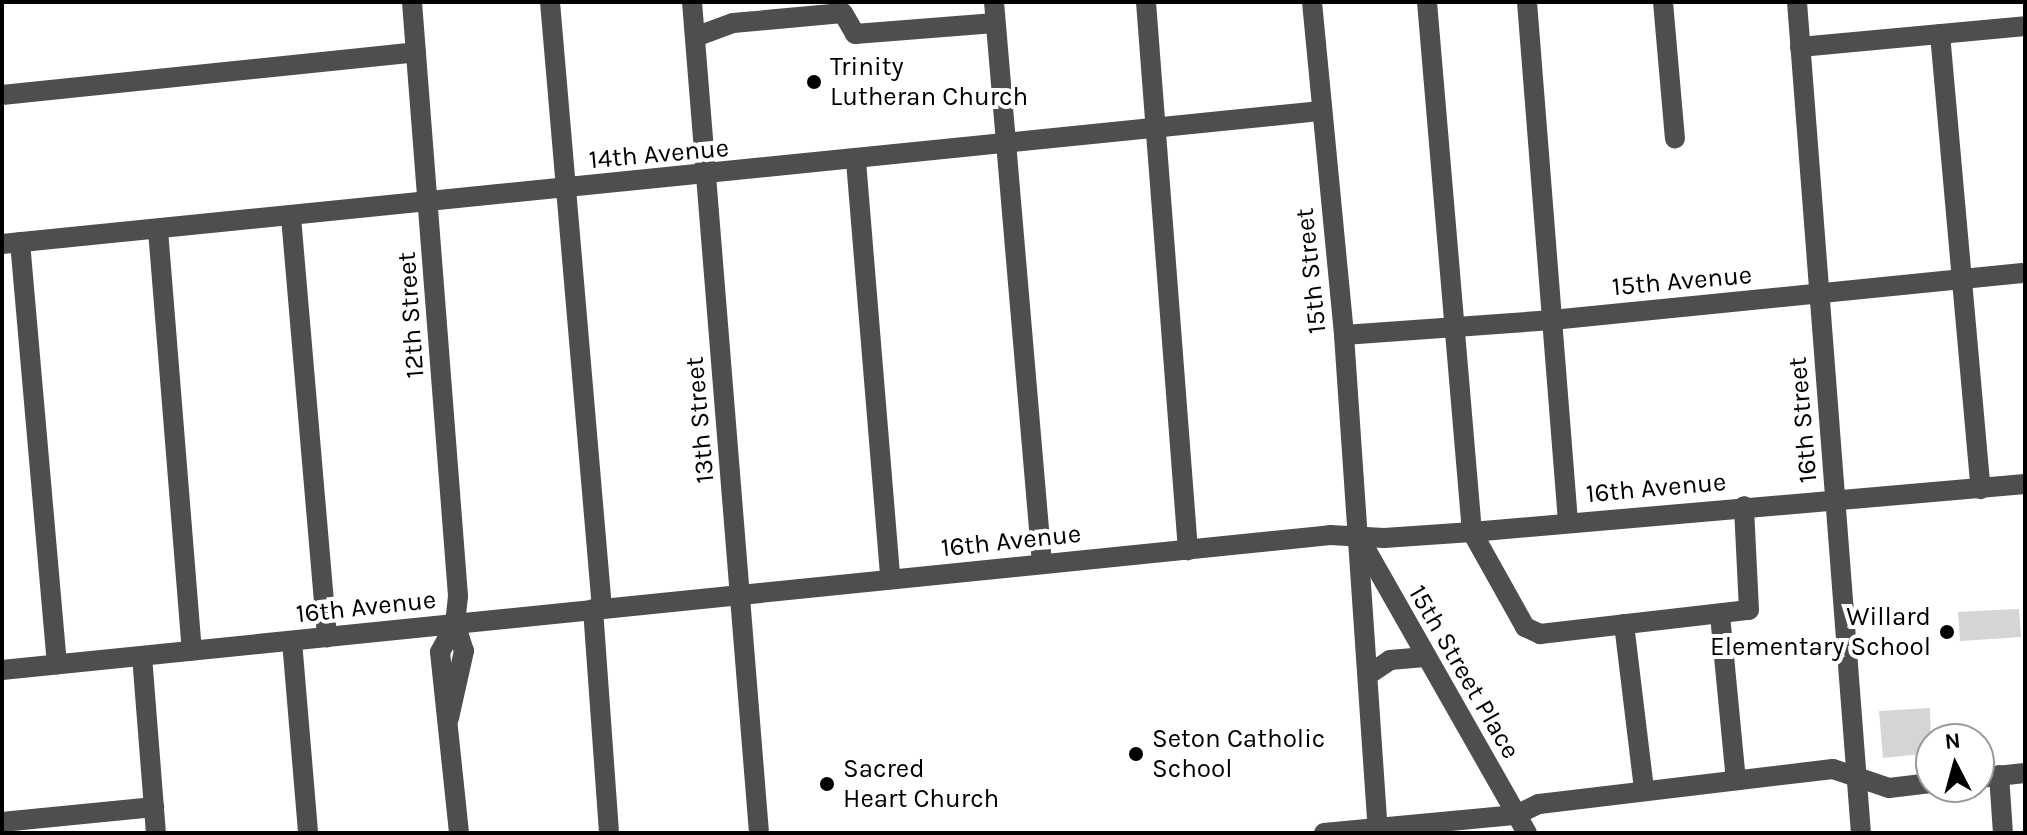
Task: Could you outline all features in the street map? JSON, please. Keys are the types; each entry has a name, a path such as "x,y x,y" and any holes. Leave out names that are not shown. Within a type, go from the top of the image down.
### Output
{"street":[{"name":"12th Street","path":"412,2 458,596 455,624 440,652 459,833"},
{"path":"550,2 598,608 609,833"},
{"name":"13th Street","path":"692,2 759,833"},
{"path":"994,2 1042,564"},
{"path":"1146,2 1188,550"},
{"name":"15th Street","path":"1312,2 1344,335 1368,675"},
{"path":"1427,2 1451,327 1472,532 1532,634 1749,610 1753,603 1744,506"},
{"path":"1527,2 1568,522"},
{"path":"1663,2 1675,138"},
{"name":"16th Street","path":"1797,2 1861,833"},
{"path":"695,37 733,23 845,8 855,34 995,23"},
{"path":"1800,47 2025,26"},
{"path":"1940,34 1981,489"},
{"path":"2,95 416,52"},
{"name":"14th Avenue","path":"11,243 1004,147 1321,111"},
{"path":"856,161 890,579"},
{"path":"291,217 327,637"},
{"path":"158,230 192,651"},
{"path":"11,243 57,664"},
{"name":"15th Avenue","path":"1344,335 1552,320 2025,273"},
{"name":"16th Avenue","path":"2,670 1188,550 1358,536 1472,532 1836,498 1863,501 2025,484"},
{"name":"15th Street Place","path":"1358,536 1422,657 1527,833"},
{"path":"1720,615 1736,780"},
{"path":"1624,624 1644,790"},
{"path":"292,641 308,833"},
{"path":"142,656 156,833"},
{"path":"1378,830 1368,675 1390,660 1422,657"},
{"path":"1324,833 1516,815 1539,804 1833,769 1889,788 1915,785"},
{"path":"1995,776 2025,773"},
{"path":"1995,800 2003,833"},
{"path":"2,822 154,807"}],"shaded area":[{"path":"2019,609 2021,637 1960,641 1958,612"},
{"path":"1930,708 1930,723 1915,723 1915,755 1883,758 1879,711"}],"place":[{"name":"Trinity Lutheran Church","path":"814,82"},
{"name":"Willard Elementary School","path":"1947,632"},
{"name":"Seton Catholic School","path":"1136,754"},
{"name":"Sacred Heart Church","path":"827,784"}]}
